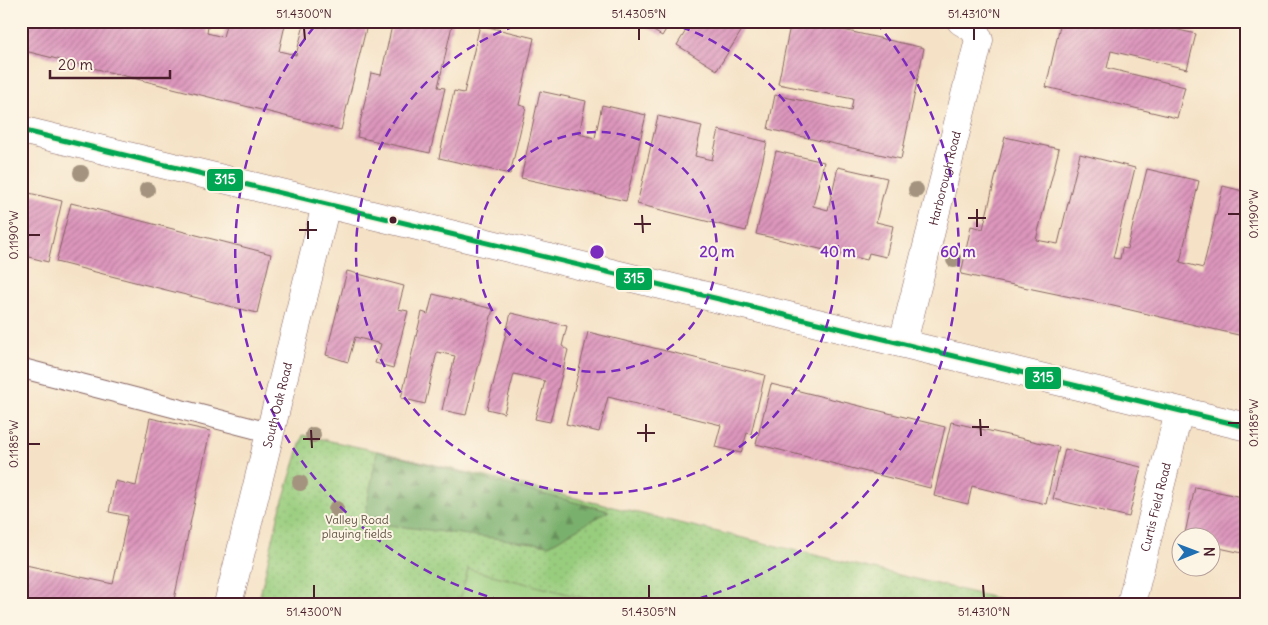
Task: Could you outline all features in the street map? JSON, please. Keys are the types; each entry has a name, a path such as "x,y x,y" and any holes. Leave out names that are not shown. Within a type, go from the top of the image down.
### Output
{"street":[{"name":"Harborough Road","path":"903,342 979,40 974,29 962,21"},
{"path":"21,130 326,205 903,342 1247,427"},
{"name":"South Oak Road","path":"228,604 326,205"},
{"name":"Curtis Field Road","path":"1131,604 1179,411"}],"lane":[{"path":"21,368 271,433"}],"green space":[{"name":"Valley Road playing fields","path":"303,435 1021,604 258,604 279,513"},
{"path":"377,451 609,511 549,545 364,522"},
{"path":"468,569 608,604 459,604"}],"building":[{"path":"21,21 209,21 207,33 223,37 227,21 286,21 279,51 296,55 305,21 368,21 341,130 21,50"},
{"path":"393,21 453,21 438,87 445,88 430,153 357,137 371,73 381,75"},
{"path":"637,21 671,21 662,36"},
{"path":"692,21 765,21 760,30 747,22 717,70 677,45"},
{"path":"791,21 803,21 924,48 901,159 768,129 775,95 851,111 853,99 778,84"},
{"path":"1061,21 1140,21 1196,34 1187,69 1111,51 1107,68 1185,87 1177,118 1046,87"},
{"path":"480,25 534,38 519,105 526,107 510,174 439,158 454,91 464,93"},
{"path":"540,91 586,101 579,134 595,138 602,105 646,115 626,201 521,178"},
{"path":"658,116 702,126 695,156 712,160 719,130 767,142 746,231 637,204"},
{"path":"1005,137 1059,149 1036,240 1058,244 1080,154 1135,168 1113,258 1120,259 1122,248 1127,249 1147,169 1199,181 1180,262 1203,268 1223,186 1247,192 1247,337 1109,305 961,274 971,226 983,229"},
{"path":"776,151 824,162 813,206 828,210 838,167 887,178 876,222 893,226 886,257 869,253 867,260 756,234"},
{"path":"21,191 62,201 48,262 21,255"},
{"path":"71,203 271,254 257,313 56,262"},
{"path":"347,271 404,286 398,309 408,311 393,368 375,363 381,344 355,337 348,362 326,355"},
{"path":"433,294 493,309 466,415 442,410 455,356 437,352 425,404 401,398 422,312 428,314"},
{"path":"511,313 567,326 562,346 568,350 550,422 535,419 545,381 514,374 504,413 487,409"},
{"path":"588,332 765,375 751,434 747,433 741,453 715,447 721,425 608,397 599,432 566,424"},
{"path":"771,384 945,427 930,488 756,444"},
{"path":"150,418 210,431 173,604 21,604 21,564 113,584 128,516 109,512 115,481 136,486"},
{"path":"951,422 1059,447 1046,504 972,486 968,504 934,496"},
{"path":"1065,449 1141,467 1129,517 1053,499"},
{"path":"1195,487 1247,498 1247,554 1220,548 1220,528 1186,528"}],"transit line":[{"name":"315","path":"21,130 1247,427"}]}
